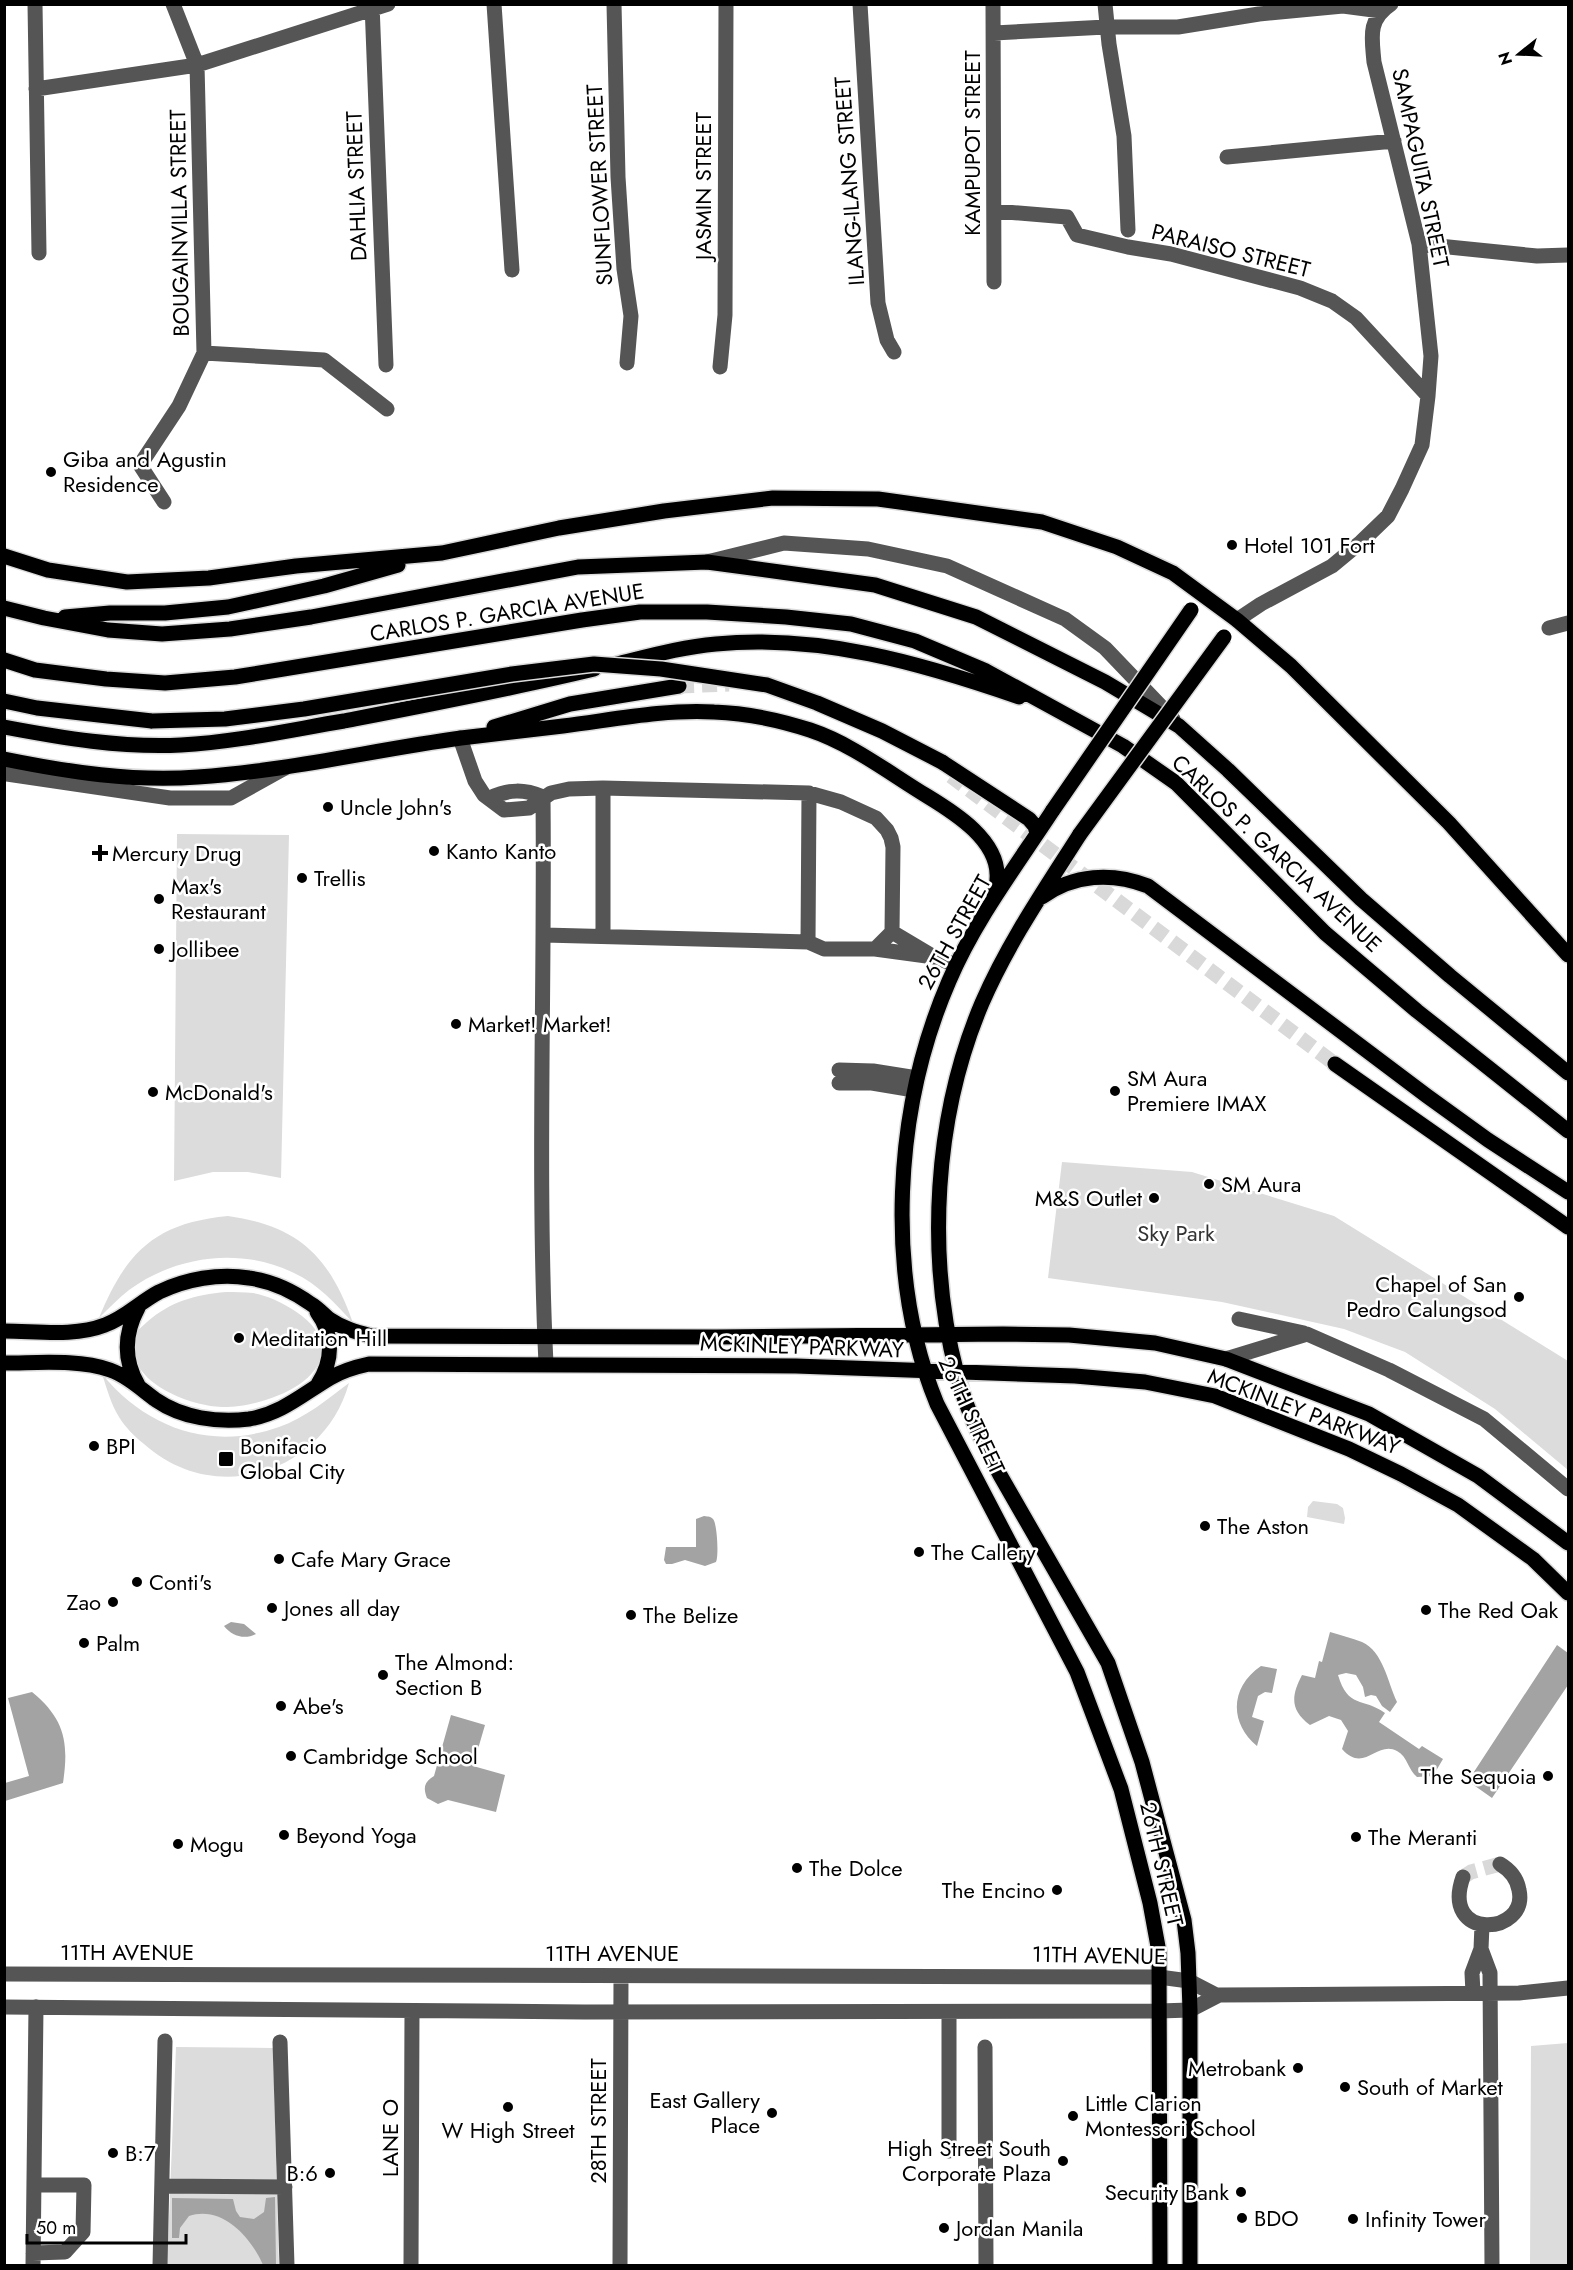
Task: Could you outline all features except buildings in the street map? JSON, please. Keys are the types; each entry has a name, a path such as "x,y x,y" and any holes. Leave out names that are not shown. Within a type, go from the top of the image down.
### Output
{"main road":[{"path":"44,618 110,613 165,613 228,607 324,586 442,553 559,528 750,500 773,498 878,499 1042,522 1117,547 1173,573 1237,620 1291,666 1441,815 1569,955"},
{"path":"4,556 48,570 128,582 208,578 296,566 442,553"},
{"name":"CARLOS P. GARCIA AVENUE","path":"4,608 108,630 162,634 311,617 578,567 707,562 875,585 976,617 1105,682 1179,726 1228,770 1360,899 1569,1073"},
{"name":"26TH STREET","path":"1160,2265 1159,1977 1156,1929 1121,1789 1077,1672 937,1404 924,1372 910,1305 902,1229 904,1153 916,1084 935,1014 956,965 992,904 1053,810 1202,596"},
{"name":"CARLOS P. GARCIA AVENUE","path":"4,660 47,671 106,679 165,683 235,677 640,612 707,612 786,617 851,624 915,641 986,671 1064,713 1123,746 1176,783 1325,933 1426,1019 1569,1131"},
{"name":"26TH STREET","path":"1190,2265 1190,2010 1184,1920 1142,1762 1108,1663 1000,1475 968,1407 957,1373 950,1334 939,1251 939,1201 943,1150 964,1052 981,1005 1003,958 1080,834 1237,620"},
{"path":"4,727 70,739 123,744 179,745 225,741 522,687 663,653 715,644 776,642 832,646 902,661 981,684 1064,713"},
{"path":"4,701 37,708 152,721 225,718 304,709 512,674 594,664 661,669 767,685 817,703 882,731 942,762 1029,819 1035,826 1037,834"},
{"path":"460,738 570,704 678,686"},
{"path":"4,759 52,769 122,777 196,777 286,768 460,738 666,713 713,712 755,717 811,730 858,752 951,811 981,838 993,855 998,877 992,904"},
{"path":"1037,901 1049,892 1070,882 1097,877 1124,877 1148,886 1426,1096 1497,1146 1569,1192"},
{"path":"1335,1064 1569,1227"},
{"name":"MCKINLEY PARKWAY","path":"4,1331 84,1331 123,1317 159,1293 180,1284 202,1278 226,1276 271,1283 312,1304 330,1319 349,1330 371,1336 1069,1335 1155,1343 1226,1359 1369,1414 1478,1476 1569,1543"},
{"path":"312,1304 323,1320 329,1337 330,1356 325,1374 315,1389"},
{"path":"139,1305 131,1321 127,1347 131,1373 140,1388"},
{"name":"MCKINLEY PARKWAY","path":"4,1363 87,1365 122,1375 159,1402 180,1412 203,1418 227,1420 250,1419 273,1412 295,1402 340,1373 369,1364 796,1366 1075,1376 1133,1381 1215,1396 1349,1449 1401,1473 1458,1505 1533,1559 1569,1593"}],"street":[{"path":"35,4 39,253"},
{"name":"BOUGAINVILLA STREET","path":"173,4 197,65 204,353 324,360 387,409"},
{"path":"36,89 197,65 372,7 388,4"},
{"path":"494,4 512,270"},
{"name":"SUNFLOWER STREET","path":"614,4 618,177 624,269 631,316 627,363"},
{"name":"JASMIN STREET","path":"720,368 725,315 726,4"},
{"name":"ILANG-ILANG STREET","path":"860,4 878,303 887,340 894,352"},
{"name":"KAMPUPOT STREET","path":"993,4 994,282"},
{"path":"1105,4 1106,27 1124,136 1128,231"},
{"path":"994,33 1106,27 1178,27 1259,14 1343,6 1386,8"},
{"name":"DAHLIA STREET","path":"372,7 386,365"},
{"name":"SAMPAGUITA STREET","path":"1237,620 1261,604 1332,566 1388,516 1422,445 1431,356 1419,244 1374,62 1373,23 1386,8"},
{"path":"1227,157 1394,141"},
{"name":"PARAISO STREET","path":"994,210 1067,218 1077,235 1171,254 1300,288 1332,301 1356,318 1428,396"},
{"path":"1419,244 1537,256 1569,255"},
{"path":"164,502 140,465 179,406 204,353"},
{"path":"707,562 784,543 868,549 947,566 1065,619 1106,648 1179,726"},
{"path":"1549,628 1569,623"},
{"path":"460,738 475,781 484,795 490,798 504,791 528,790 543,797"},
{"path":"4,772 170,798 231,798 286,768"},
{"path":"543,797 569,789 603,788 809,794 841,802 876,818 887,830 893,847 892,932 875,950"},
{"path":"603,788 603,936"},
{"path":"808,942 809,794"},
{"path":"543,797 541,1153 546,1364"},
{"path":"892,932 934,957 956,965"},
{"path":"544,935 808,942 824,949 875,950 934,957"},
{"path":"839,1076 873,1071 916,1084"},
{"path":"1239,1319 1307,1334 1389,1370 1484,1419 1569,1489"},
{"path":"1226,1359 1307,1334"},
{"path":"1462,1877 1457,1896 1459,1905 1467,1918 1482,1925 1504,1922 1519,1910 1521,1897 1518,1883 1500,1864"},
{"path":"1473,1994 1472,1973 1481,1949 1482,1925"},
{"path":"1481,1949 1490,1973 1491,1994 1492,2265"},
{"name":"11TH AVENUE","path":"4,1974 1159,1977 1189,1980 1216,1995 1491,1994 1569,1988"},
{"name":"28TH STREET","path":"621,1976 621,2265"},
{"name":"11TH AVENUE","path":"4,2007 621,2012 1159,2012 1190,2010 1216,1995"},
{"path":"34,2185 84,2185 83,2232 65,2252 33,2259 36,2007"},
{"name":"LANE O","path":"411,2265 412,2011"},
{"path":"949,2012 950,2151"},
{"path":"160,2265 165,2041"},
{"path":"280,2042 286,2265"},
{"path":"985,2051 985,2262"},
{"path":"163,2186 285,2187"}],"green space":[{"path":"177,834 289,835 281,1178 248,1172 213,1172 174,1181"},
{"name":"Sky Park","path":"1062,1162 1192,1172 1334,1216 1568,1361 1568,1470 1495,1409 1405,1352 1344,1329 1222,1302 1048,1278"},
{"path":"228,1216 274,1228 293,1237 308,1248 334,1280 353,1323 326,1295 294,1273 253,1260 231,1258 188,1262 148,1278 129,1290 99,1318 120,1275 146,1245 162,1234 181,1226"},
{"path":"226,1292 263,1295 286,1305 308,1321 321,1340 322,1351 318,1364 309,1376 297,1386 266,1400 222,1407 192,1402 176,1396 160,1388 147,1377 138,1365 133,1351 135,1335 139,1330 156,1315 174,1304 194,1297"},
{"path":"102,1374 139,1409 160,1421 182,1430 229,1437 254,1434 298,1419 349,1383 336,1414 316,1440 292,1459 264,1471 233,1477 202,1474 172,1463 144,1444 130,1432 119,1417 111,1402"},
{"path":"1313,1501 1337,1504 1343,1508 1344,1524 1307,1517 1308,1507"},
{"path":"1568,2043 1568,2265 1530,2265 1531,2046"},
{"path":"176,2047 273,2048 279,2265 167,2266"}],"shaded area":[{"path":"704,1516 711,1517 714,1522 716,1562 705,1566 685,1560 666,1564 664,1560 666,1547 696,1547 696,1519"},
{"path":"231,1622 244,1624 256,1634 247,1637 234,1635 224,1626"},
{"path":"1330,1632 1362,1642 1375,1652 1397,1702 1390,1712 1382,1706 1376,1696 1365,1697 1363,1687 1356,1675 1346,1673 1338,1675 1342,1686 1351,1698 1385,1713 1379,1722 1419,1749 1422,1746 1443,1759 1433,1776 1417,1777 1401,1754 1390,1749 1364,1758 1350,1756 1342,1749 1348,1731 1341,1720 1329,1716 1310,1725 1299,1714 1294,1702 1298,1683 1302,1675 1315,1678"},
{"path":"1557,1645 1568,1653 1568,1685 1492,1798 1468,1781"},
{"path":"1261,1666 1277,1669 1272,1693 1265,1692 1258,1696 1252,1717 1264,1721 1257,1746 1241,1727 1237,1705 1243,1684"},
{"path":"32,1692 52,1712 62,1733 65,1744 63,1783 5,1801 5,1783 29,1776 8,1698"},
{"path":"451,1715 485,1725 473,1766 505,1775 496,1812 448,1800 438,1804 427,1798 425,1786 434,1776"},
{"path":"275,2197 276,2265 263,2265 243,2234 224,2219 213,2215 189,2216 180,2228 179,2238 172,2238 172,2198 233,2199 240,2217 254,2219 264,2212 266,2198"}],"tunnel":[{"path":"679,686 729,684"},
{"path":"951,776 1335,1064"},
{"path":"1463,1877 1471,1872 1500,1864"}],"place":[{"name":"Giba and Agustin Residence","path":"51,472"},
{"name":"Hotel 101 Fort","path":"1232,545"},
{"name":"Uncle John's","path":"328,807"},
{"name":"Kanto Kanto","path":"434,851"},
{"name":"Mercury Drug","path":"100,853"},
{"name":"Trellis","path":"302,878"},
{"name":"Max's Restaurant","path":"159,899"},
{"name":"Jollibee","path":"159,949"},
{"name":"Market! Market!","path":"456,1024"},
{"name":"SM Aura Premiere IMAX","path":"1115,1091"},
{"name":"McDonald's","path":"153,1092"},
{"name":"SM Aura","path":"1209,1184"},
{"name":"M&S Outlet","path":"1154,1198"},
{"name":"Chapel of San Pedro Calungsod","path":"1519,1297"},
{"name":"Meditation Hill","path":"239,1338"},
{"name":"BPI","path":"94,1446"},
{"name":"Bonifacio Global City","path":"226,1459"},
{"name":"The Aston","path":"1205,1526"},
{"name":"The Callery","path":"919,1552"},
{"name":"Cafe Mary Grace","path":"279,1559"},
{"name":"Conti's","path":"137,1582"},
{"name":"Zao","path":"113,1602"},
{"name":"Jones all day","path":"272,1608"},
{"name":"The Red Oak","path":"1426,1610"},
{"name":"The Belize","path":"631,1615"},
{"name":"Palm","path":"84,1643"},
{"name":"The Almond: Section B","path":"383,1675"},
{"name":"Abe's","path":"281,1706"},
{"name":"Cambridge School","path":"291,1756"},
{"name":"The Sequoia","path":"1548,1776"},
{"name":"Beyond Yoga","path":"284,1835"},
{"name":"The Meranti","path":"1356,1837"},
{"name":"Mogu","path":"178,1844"},
{"name":"The Dolce","path":"797,1868"},
{"name":"The Encino","path":"1057,1890"},
{"name":"Metrobank","path":"1298,2068"},
{"name":"South of Market","path":"1345,2087"},
{"name":"W High Street","path":"508,2107"},
{"name":"East Gallery Place","path":"772,2113"},
{"name":"Little Clarion Montessori School","path":"1073,2116"},
{"name":"B:7","path":"113,2153"},
{"name":"High Street South Corporate Plaza","path":"1063,2161"},
{"name":"B:6","path":"330,2173"},
{"name":"Security Bank","path":"1241,2192"},
{"name":"BDO","path":"1242,2218"},
{"name":"Infinity Tower","path":"1353,2219"},
{"name":"Jordan Manila","path":"944,2228"}]}
